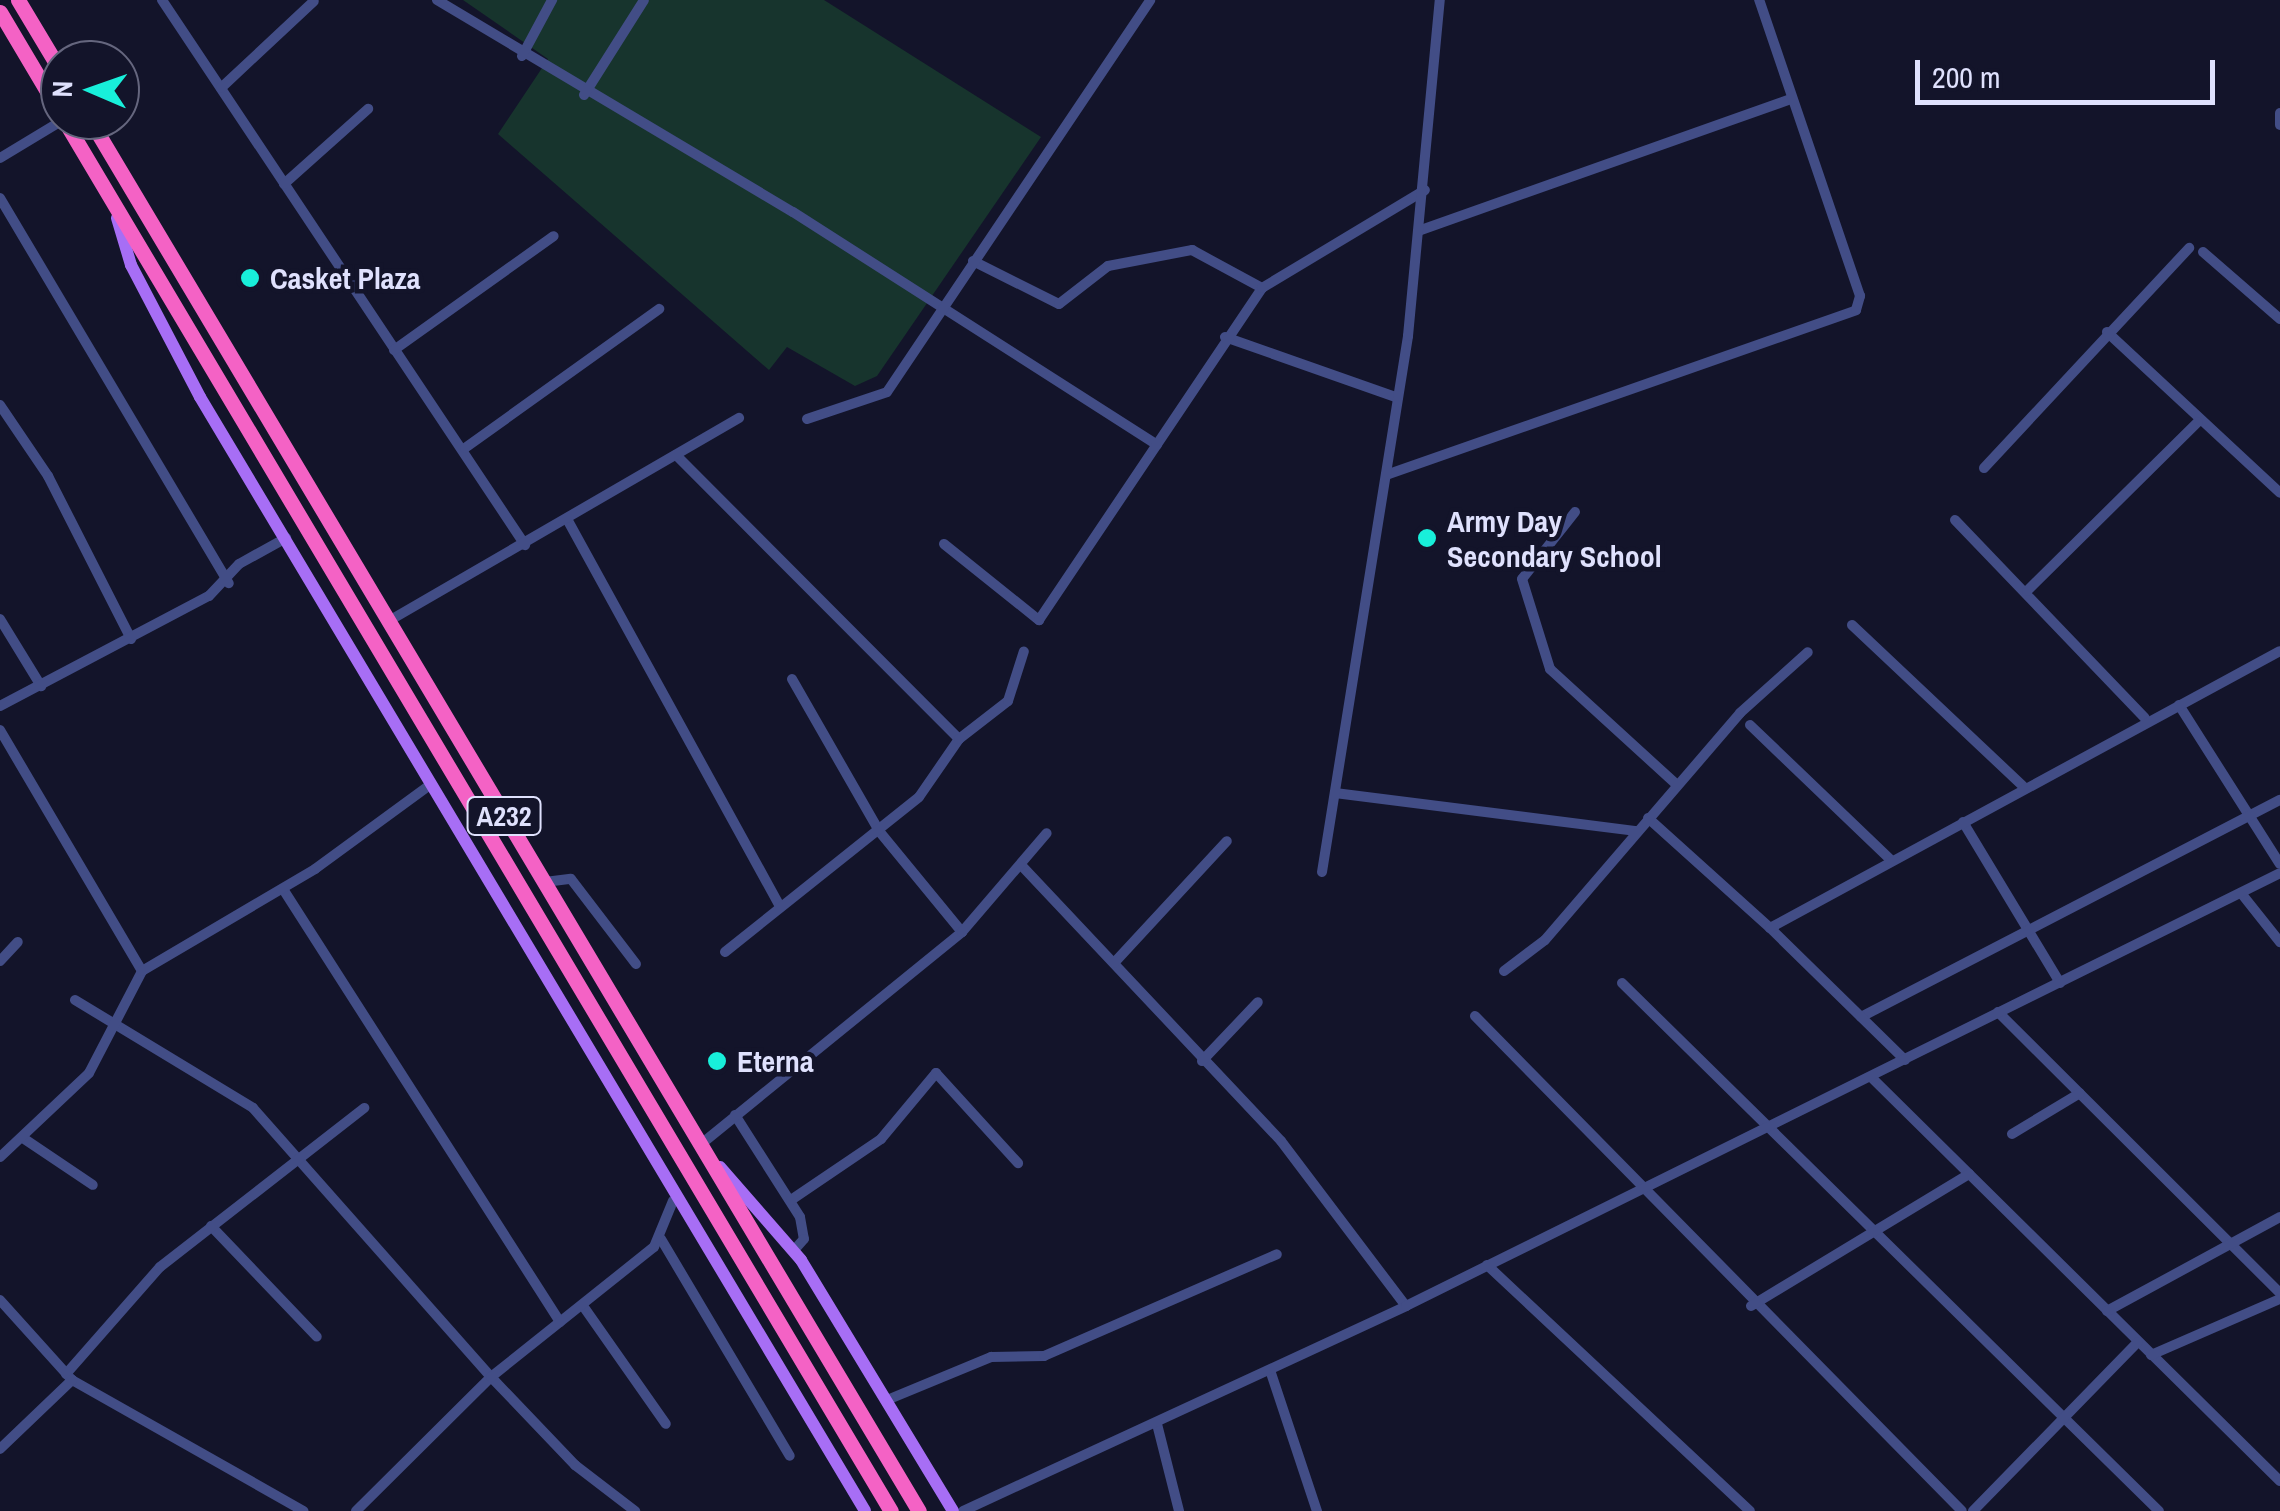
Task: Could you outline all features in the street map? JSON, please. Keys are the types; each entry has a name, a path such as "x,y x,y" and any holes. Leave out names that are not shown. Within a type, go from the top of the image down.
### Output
{"highway":[{"path":"18,0 42,40"},
{"path":"0,12 40,79"},
{"name":"A232","path":"76,140 890,1511"},
{"name":"A232","path":"102,140 919,1511"}],"main road":[{"path":"112,201 154,310 673,1201 865,1511"},
{"path":"700,1144 794,1250 953,1511"}],"street":[{"path":"436,0 584,95 942,308 1157,445"},
{"path":"522,56 552,0"},
{"path":"584,95 644,0"},
{"path":"808,419 888,392 1150,0"},
{"path":"1322,872 1421,230 1440,0"},
{"path":"1386,475 1856,310 1860,296 1790,99 1760,0"},
{"path":"166,2 394,350 465,448 525,545"},
{"path":"220,88 314,2"},
{"path":"1421,230 1790,99"},
{"path":"284,184 368,109"},
{"path":"2280,113 2280,125"},
{"path":"0,158 40,134"},
{"path":"944,544 1040,620 1224,337 1262,288 1426,190"},
{"path":"0,198 229,584"},
{"path":"394,350 554,236"},
{"path":"1984,468 2189,248"},
{"path":"972,261 1059,304 1108,266 1192,250 1262,288"},
{"path":"2203,252 2280,320"},
{"path":"465,448 660,309"},
{"path":"2107,332 2198,422 2280,494"},
{"path":"1224,337 1398,398"},
{"path":"0,405 48,476 131,639"},
{"path":"386,622 739,418"},
{"path":"2027,591 2198,422"},
{"path":"676,455 959,739"},
{"path":"1574,512 1522,580 1550,670 1676,784"},
{"path":"567,520 780,906"},
{"path":"1955,520 2145,718"},
{"path":"0,706 229,584 239,564 286,538"},
{"path":"0,618 41,686"},
{"path":"1852,626 2024,788"},
{"path":"725,952 919,797 959,739 1008,701 1024,651"},
{"path":"1770,928 2145,718 2179,705 2280,651"},
{"path":"1504,971 1594,888 1676,784 1808,652"},
{"path":"792,679 879,832 962,932"},
{"path":"2179,705 2280,864"},
{"path":"1750,724 1891,860"},
{"path":"0,730 142,971"},
{"path":"0,1157 88,1073 116,1028 142,971 284,889 431,784"},
{"path":"1335,793 1636,831"},
{"path":"1862,1017 2030,934 2280,800"},
{"path":"1648,818 1770,928 1905,1060"},
{"path":"1963,822 2060,984"},
{"path":"700,1144 962,932 1047,832"},
{"path":"1114,963 1227,840"},
{"path":"1021,864 1202,1061 1281,1140 1406,1306"},
{"path":"962,1511 1406,1306 2280,873"},
{"path":"545,882 571,879 636,964"},
{"path":"284,889 560,1322"},
{"path":"2242,893 2280,942"},
{"path":"0,961 18,942"},
{"path":"1622,982 2159,1511"},
{"path":"74,1000 116,1028 236,1092 491,1377 575,1465 635,1511"},
{"path":"1202,1061 1258,1002"},
{"path":"1998,1012 2280,1296 2152,1356"},
{"path":"1475,1016 1642,1187 1751,1306 1962,1511"},
{"path":"791,1200 880,1139 936,1073 1018,1163"},
{"path":"1871,1077 2280,1481"},
{"path":"2012,1134 2080,1093"},
{"path":"0,1449 69,1377 160,1267 364,1108"},
{"path":"735,1115 791,1200 804,1229 794,1250"},
{"path":"23,1138 94,1185"},
{"path":"1751,1306 1969,1174"},
{"path":"356,1511 491,1377 583,1306 660,1239 673,1201"},
{"path":"2107,1311 2235,1247 2280,1217"},
{"path":"211,1226 318,1337"},
{"path":"660,1239 790,1456"},
{"path":"886,1400 1003,1354 1044,1356 1277,1254"},
{"path":"1488,1265 1750,1511"},
{"path":"0,1300 69,1377 304,1511"},
{"path":"583,1306 666,1424"},
{"path":"1972,1511 2138,1342"},
{"path":"1270,1370 1317,1511"},
{"path":"1156,1424 1178,1511"},
{"path":"2269,1470 2280,1458"}],"green space":[{"path":"463,0 824,0 1041,137 877,376 855,386 787,347 769,370 498,134 548,59"}],"place":[{"name":"Casket Plaza","path":"250,278"},
{"name":"Army Day Secondary School","path":"1427,538"},
{"name":"Eterna","path":"717,1061"}]}
